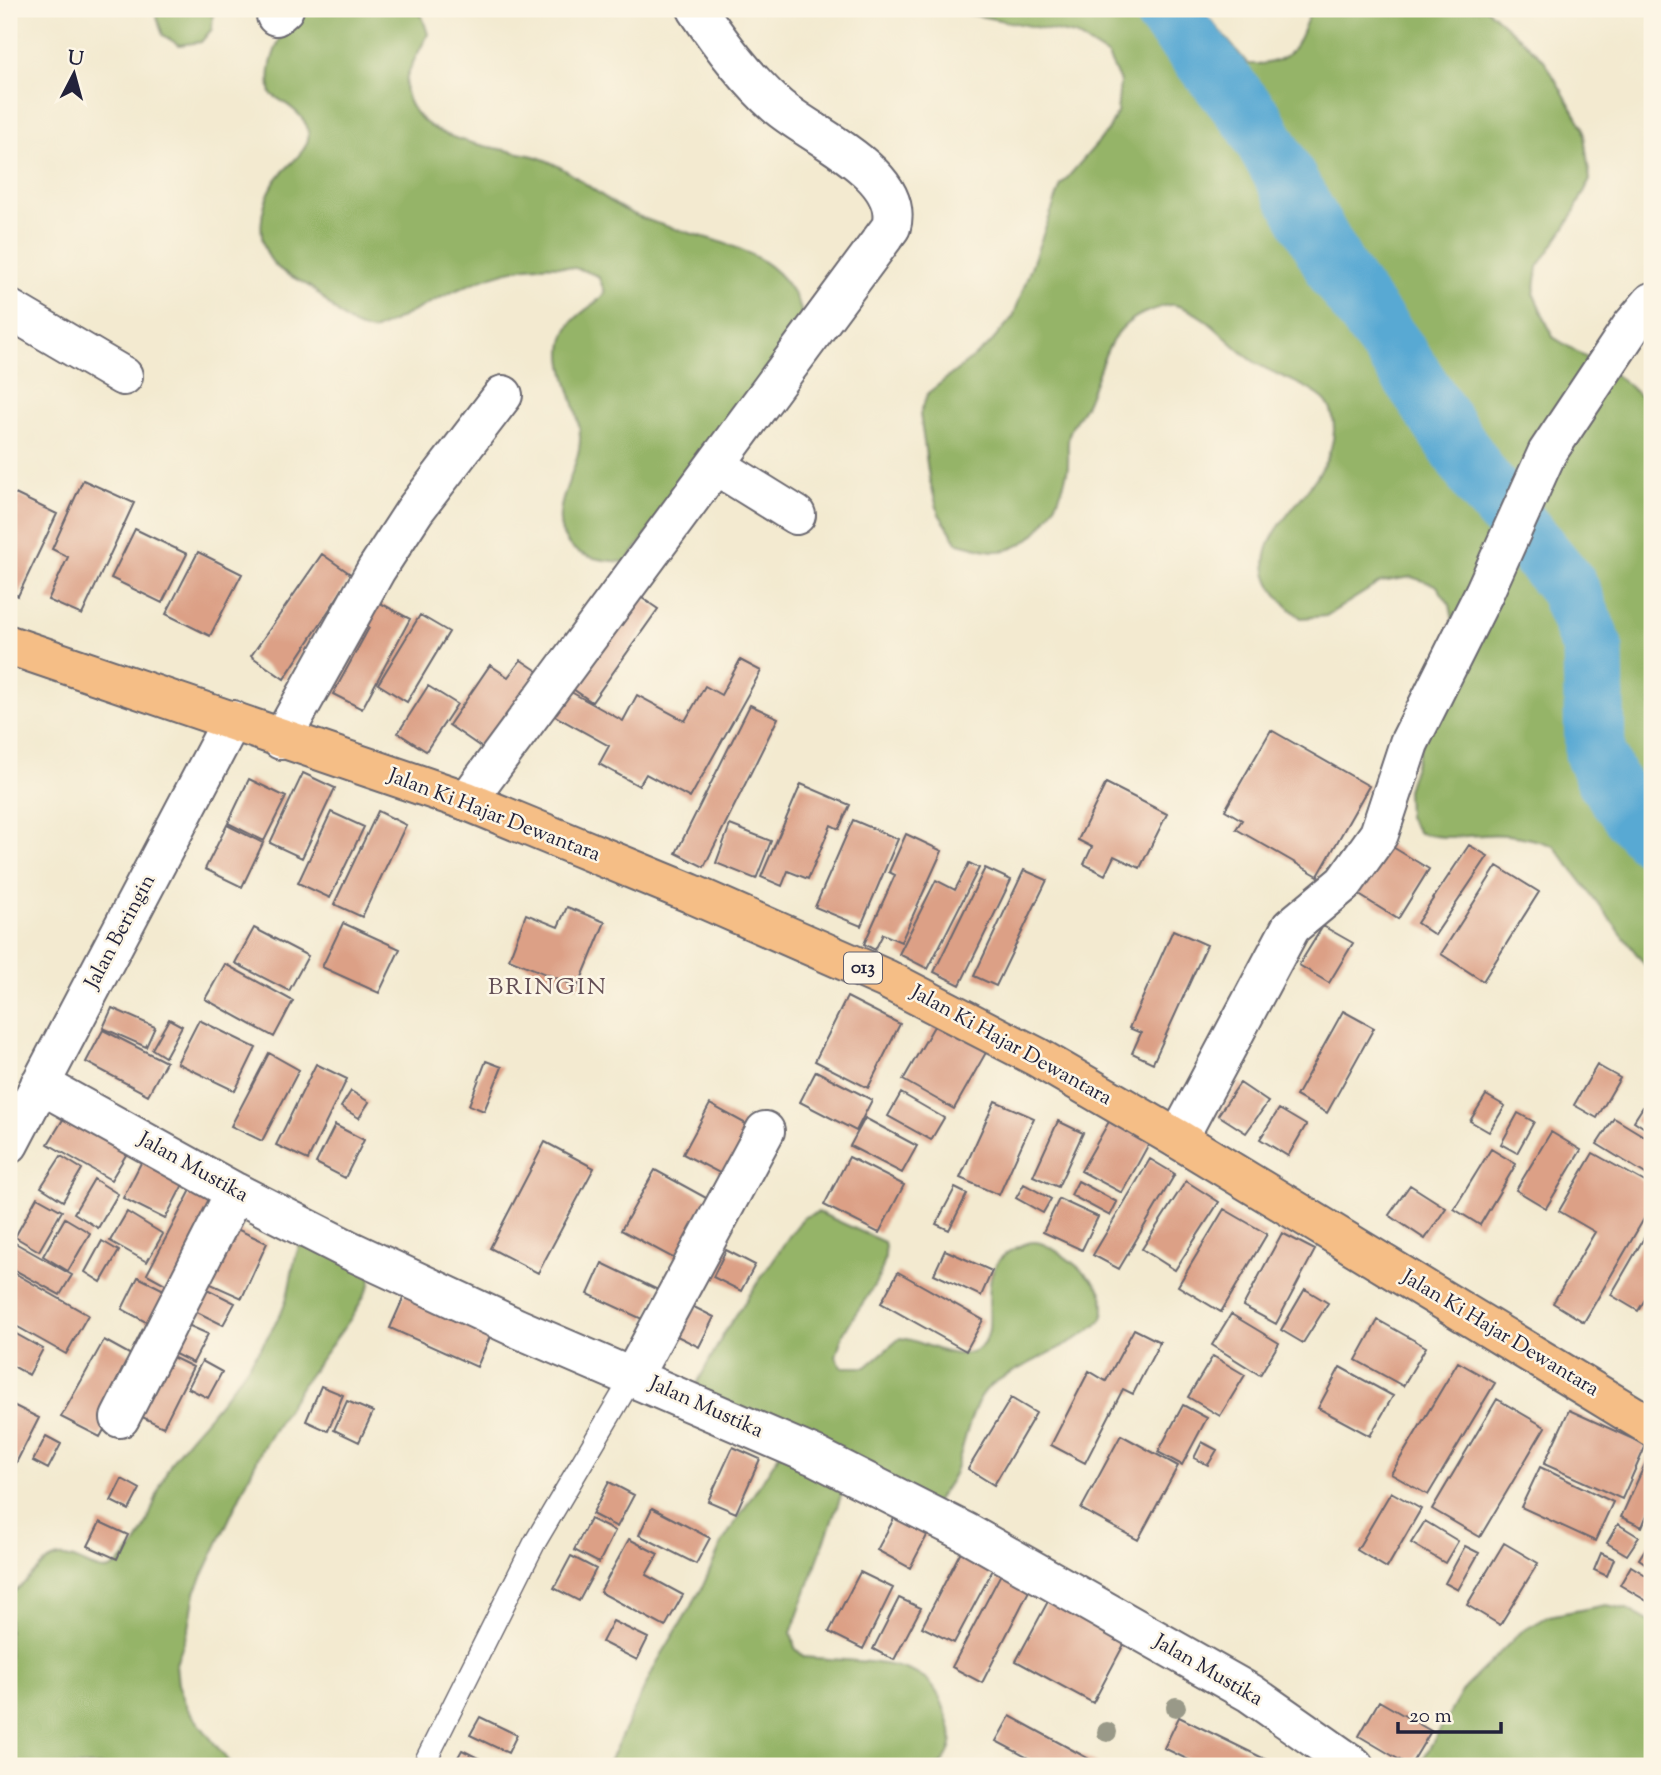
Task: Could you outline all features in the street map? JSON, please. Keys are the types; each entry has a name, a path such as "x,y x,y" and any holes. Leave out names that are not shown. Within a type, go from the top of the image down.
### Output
{"main road":[{"name":"Jalan Ki Hajar Dewantara","path":"9,645 232,720 281,740 467,801 690,893 886,979 1037,1057 1178,1139 1652,1427"}],"street":[{"path":"467,801 717,466 891,227 895,214 892,200 857,160 776,105 714,34 697,9"},
{"path":"1178,1139 1291,927 1344,883 1379,834 1409,743 1484,593 1547,453 1631,327 1652,302"},
{"path":"9,309 123,376"},
{"path":"281,740 415,509 503,395"},
{"path":"717,466 796,515"},
{"name":"Jalan Beringin","path":"9,1144 232,720"},
{"name":"Jalan Mustika","path":"40,1084 235,1192 386,1268 517,1328 817,1457 967,1533 1250,1693 1354,1766"},
{"path":"633,1376 765,1131"},
{"path":"120,1418 235,1192"}],"lane":[{"path":"423,1766 534,1544 633,1376"}],"green space":[{"path":"154,9 213,9 212,29 201,42 179,45 163,35"},
{"path":"295,9 416,9 422,16 428,34 409,71 406,93 414,110 426,123 461,140 549,161 623,209 649,221 732,246 756,257 778,273 794,294 805,324 626,562 586,556 572,548 561,530 561,505 579,451 580,439 576,410 563,367 564,339 573,320 605,292 598,276 570,267 541,266 512,270 454,291 373,331 348,321 313,289 277,267 267,254 262,234 265,202 278,177 302,152 308,138 308,130 302,118 271,94 269,82 275,50"},
{"path":"944,9 1201,9 1248,64 1263,64 1284,57 1291,51 1302,33 1311,9 1487,9 1544,60 1583,127 1590,180 1570,220 1538,267 1534,295 1553,337 1621,379 1652,406 1652,974 1554,846 1511,835 1445,837 1419,833 1408,817 1407,790 1456,635 1450,605 1436,585 1411,577 1381,582 1326,616 1301,618 1275,592 1265,568 1269,546 1328,456 1334,430 1333,416 1330,407 1321,397 1256,363 1198,315 1175,305 1165,306 1139,315 1117,334 1103,359 1087,402 1070,431 1068,467 1059,497 1045,522 1035,533 1013,548 999,551 958,543 939,514 929,478 920,414 928,393 990,344 1013,317 1061,185 1108,131 1117,113 1120,82 1108,56 1075,35"},
{"path":"818,1212 884,1242 885,1254 879,1277 841,1339 836,1356 841,1367 866,1367 900,1338 957,1354 976,1350 985,1341 989,1329 993,1270 1002,1257 1028,1243 1041,1243 1069,1260 1093,1281 1103,1298 1102,1318 1085,1334 1001,1379 983,1393 972,1415 954,1474 927,1513 849,1474 791,1633 795,1648 804,1657 884,1664 914,1673 926,1680 938,1694 951,1729 949,1752 938,1766 607,1766 656,1664 702,1588 722,1543 786,1444 688,1400 726,1330 790,1235 804,1217"},
{"path":"300,1245 374,1262 370,1285 354,1314 302,1385 262,1449 195,1592 189,1628 176,1664 178,1684 187,1708 232,1766 9,1766 9,1595 52,1559 66,1557 108,1570 127,1556 144,1530 175,1457 241,1376 275,1324 285,1303"},
{"path":"1606,1605 1627,1609 1652,1623 1652,1766 1419,1766 1464,1688 1521,1632 1549,1616"}],"building":[{"path":"83,480 134,503 82,615 48,600 68,557 52,549"},
{"path":"9,491 57,514 18,596 9,592"},
{"path":"135,529 187,554 162,603 111,578"},
{"path":"198,552 242,574 210,636 166,614"},
{"path":"322,554 352,575 284,679 251,656"},
{"path":"633,592 658,609 592,702 567,685"},
{"path":"369,597 410,619 362,709 333,694 369,628 356,621"},
{"path":"420,615 449,632 407,702 378,684"},
{"path":"521,660 545,676 491,754 449,725 490,665 508,677"},
{"path":"740,660 761,671 690,798 646,774 639,786 599,764 609,746 548,712 562,687 623,721 637,695 685,721 705,686 721,695"},
{"path":"428,686 457,704 426,751 398,733"},
{"path":"750,705 778,718 704,867 676,853"},
{"path":"1271,730 1369,786 1318,876 1236,829 1242,820 1225,810"},
{"path":"303,773 335,788 302,858 270,843"},
{"path":"249,779 286,797 264,841 228,823"},
{"path":"1106,783 1167,814 1140,868 1114,856 1105,875 1084,864 1092,847 1078,840"},
{"path":"801,784 850,805 839,829 831,825 808,879 788,871 782,886 761,877"},
{"path":"378,811 406,825 362,917 334,904"},
{"path":"331,812 364,827 330,898 298,883"},
{"path":"853,820 898,839 861,926 815,907"},
{"path":"227,825 263,843 242,887 205,869"},
{"path":"730,825 771,841 756,879 716,863"},
{"path":"906,834 942,851 901,942 883,934 875,950 864,944 895,875 889,872"},
{"path":"1386,843 1429,869 1398,919 1356,893"},
{"path":"1469,845 1488,856 1435,935 1417,923"},
{"path":"969,863 979,868 928,969 899,954 936,880 955,890"},
{"path":"1497,866 1539,892 1483,981 1441,954"},
{"path":"985,868 1011,880 960,985 934,972"},
{"path":"1024,870 1047,880 996,986 974,976"},
{"path":"567,907 605,922 578,987 509,959 526,914 558,927"},
{"path":"343,923 400,949 379,993 322,967"},
{"path":"1323,926 1353,943 1329,983 1299,965"},
{"path":"254,928 308,956 289,991 235,963"},
{"path":"1173,930 1207,945 1153,1063 1132,1053 1141,1033 1129,1028"},
{"path":"225,964 293,1001 274,1037 205,999"},
{"path":"847,997 900,1024 868,1088 815,1061"},
{"path":"112,1008 155,1027 146,1047 103,1028"},
{"path":"1343,1011 1374,1028 1327,1113 1296,1096"},
{"path":"169,1019 182,1026 165,1057 152,1049"},
{"path":"199,1020 256,1048 235,1091 177,1063"},
{"path":"937,1021 988,1049 954,1109 903,1080"},
{"path":"103,1030 166,1062 148,1095 86,1062"},
{"path":"269,1053 299,1070 262,1141 231,1126"},
{"path":"486,1061 502,1067 484,1111 469,1105"},
{"path":"316,1064 347,1079 308,1160 276,1145"},
{"path":"1597,1065 1620,1078 1597,1118 1574,1105"},
{"path":"816,1071 872,1100 856,1131 800,1102"},
{"path":"1240,1083 1268,1102 1246,1133 1218,1115"},
{"path":"351,1091 369,1102 359,1118 341,1107"},
{"path":"901,1093 944,1118 931,1140 888,1116"},
{"path":"1486,1095 1505,1106 1489,1132 1470,1121"},
{"path":"1650,1096 1652,1097 1652,1133 1634,1121"},
{"path":"995,1101 1034,1118 999,1195 960,1178"},
{"path":"710,1104 757,1130 731,1179 683,1154"},
{"path":"1279,1109 1306,1125 1288,1156 1260,1139"},
{"path":"67,1113 129,1150 111,1180 48,1144"},
{"path":"1518,1113 1534,1122 1517,1153 1501,1144"},
{"path":"865,1118 917,1146 902,1173 850,1146"},
{"path":"1111,1118 1151,1140 1122,1193 1081,1171"},
{"path":"1614,1118 1652,1141 1652,1178 1597,1144"},
{"path":"1058,1121 1083,1133 1058,1187 1033,1176"},
{"path":"335,1125 364,1140 345,1178 316,1163"},
{"path":"1551,1132 1581,1150 1546,1208 1516,1190"},
{"path":"545,1142 594,1168 538,1273 490,1248"},
{"path":"1491,1149 1516,1164 1480,1225 1454,1209"},
{"path":"147,1151 189,1173 165,1219 123,1198"},
{"path":"1593,1153 1652,1186 1652,1205 1584,1322 1553,1303 1595,1232 1559,1211"},
{"path":"61,1156 82,1169 63,1201 41,1187"},
{"path":"849,1157 904,1185 879,1233 824,1205"},
{"path":"1150,1159 1175,1174 1119,1269 1093,1255"},
{"path":"655,1170 708,1199 675,1259 621,1230"},
{"path":"94,1179 118,1194 98,1228 74,1213"},
{"path":"1078,1181 1117,1202 1110,1216 1071,1195"},
{"path":"1186,1181 1219,1202 1175,1270 1142,1249"},
{"path":"1024,1184 1051,1199 1043,1213 1016,1198"},
{"path":"1410,1185 1446,1208 1425,1239 1389,1215"},
{"path":"192,1188 222,1204 176,1290 147,1274"},
{"path":"955,1188 967,1194 949,1230 936,1224"},
{"path":"37,1197 62,1211 39,1251 15,1237"},
{"path":"1059,1199 1098,1217 1082,1250 1043,1232"},
{"path":"1224,1209 1267,1234 1221,1312 1178,1286"},
{"path":"127,1212 163,1234 147,1262 110,1241"},
{"path":"65,1218 90,1233 68,1271 43,1256"},
{"path":"1652,1224 1652,1288 1638,1311 1611,1295"},
{"path":"228,1225 267,1243 242,1298 204,1281"},
{"path":"1282,1233 1315,1250 1276,1324 1243,1306"},
{"path":"10,1240 72,1275 60,1295 9,1267"},
{"path":"102,1241 119,1251 101,1282 85,1272"},
{"path":"726,1250 755,1265 741,1291 713,1277"},
{"path":"945,1250 992,1271 981,1296 934,1274"},
{"path":"602,1263 658,1290 644,1320 588,1294"},
{"path":"9,1270 88,1315 66,1354 9,1322"},
{"path":"898,1272 983,1320 966,1351 881,1303"},
{"path":"138,1277 172,1294 155,1327 122,1309"},
{"path":"203,1287 235,1303 223,1325 191,1309"},
{"path":"1305,1289 1328,1303 1303,1343 1281,1330"},
{"path":"405,1294 492,1332 477,1367 390,1328"},
{"path":"686,1303 714,1317 699,1347 671,1333"},
{"path":"1231,1314 1279,1343 1260,1375 1212,1345"},
{"path":"1378,1320 1426,1347 1403,1386 1356,1360"},
{"path":"181,1322 208,1334 193,1363 167,1350"},
{"path":"1134,1329 1160,1342 1133,1394 1123,1389 1085,1463 1051,1445 1089,1371 1106,1381"},
{"path":"9,1330 43,1349 29,1375 9,1364"},
{"path":"104,1340 142,1361 100,1437 61,1417"},
{"path":"164,1353 193,1367 163,1427 134,1413"},
{"path":"1213,1356 1245,1375 1220,1416 1188,1397"},
{"path":"202,1361 222,1372 208,1398 188,1388"},
{"path":"1458,1362 1495,1383 1428,1495 1391,1474"},
{"path":"1340,1367 1393,1396 1370,1436 1318,1408"},
{"path":"321,1386 343,1395 328,1431 306,1421"},
{"path":"1011,1398 1036,1413 994,1485 968,1469"},
{"path":"1497,1399 1545,1427 1480,1537 1432,1509"},
{"path":"347,1401 373,1412 359,1442 334,1430"},
{"path":"9,1403 39,1418 16,1463 9,1459"},
{"path":"1183,1405 1207,1418 1182,1465 1158,1452"},
{"path":"1569,1410 1646,1445 1622,1499 1544,1464"},
{"path":"1121,1435 1178,1466 1138,1540 1081,1509"},
{"path":"46,1436 61,1444 48,1469 33,1461"},
{"path":"1202,1442 1217,1450 1208,1465 1194,1458"},
{"path":"733,1447 760,1459 736,1513 708,1501"},
{"path":"1650,1453 1652,1503 1642,1527 1621,1517"},
{"path":"1540,1467 1613,1502 1595,1541 1521,1507"},
{"path":"122,1479 140,1489 129,1510 111,1501"},
{"path":"609,1482 634,1495 617,1527 592,1514"},
{"path":"1391,1492 1421,1509 1387,1568 1357,1550"},
{"path":"652,1508 710,1538 696,1564 639,1535"},
{"path":"897,1513 930,1530 910,1568 877,1550"},
{"path":"590,1519 615,1531 599,1563 574,1550"},
{"path":"1425,1521 1458,1541 1445,1563 1411,1543"},
{"path":"100,1522 128,1535 117,1559 88,1546"},
{"path":"1618,1524 1639,1537 1627,1555 1607,1543"},
{"path":"1652,1538 1652,1568 1639,1559"},
{"path":"629,1539 658,1554 646,1575 683,1595 665,1627 600,1592"},
{"path":"1504,1543 1538,1563 1500,1625 1467,1605"},
{"path":"1465,1546 1479,1553 1458,1590 1445,1583"},
{"path":"962,1549 995,1566 954,1643 922,1627"},
{"path":"1601,1553 1614,1559 1607,1576 1594,1570"},
{"path":"571,1556 596,1569 579,1601 554,1588"},
{"path":"1631,1566 1652,1579 1652,1604 1620,1585"},
{"path":"1003,1570 1032,1585 982,1683 952,1667"},
{"path":"860,1572 893,1588 863,1649 829,1632"},
{"path":"1053,1592 1130,1633 1093,1703 1016,1661"},
{"path":"899,1598 921,1608 894,1660 873,1649"},
{"path":"613,1621 648,1638 637,1660 602,1642"},
{"path":"1379,1701 1431,1731 1410,1766 1359,1736"},
{"path":"1010,1716 1102,1766 1043,1766 996,1741"},
{"path":"480,1717 517,1735 508,1753 470,1735"},
{"path":"1179,1717 1279,1766 1201,1766 1164,1748"},
{"path":"462,1750 494,1766 453,1766"}],"waterway":[{"path":"1163,9 1254,121 1340,276 1397,353 1479,478 1568,587 1593,649 1595,754 1608,781 1633,816 1652,836"}],"district":[{"name":"BRINGIN","path":"548,988"}]}
